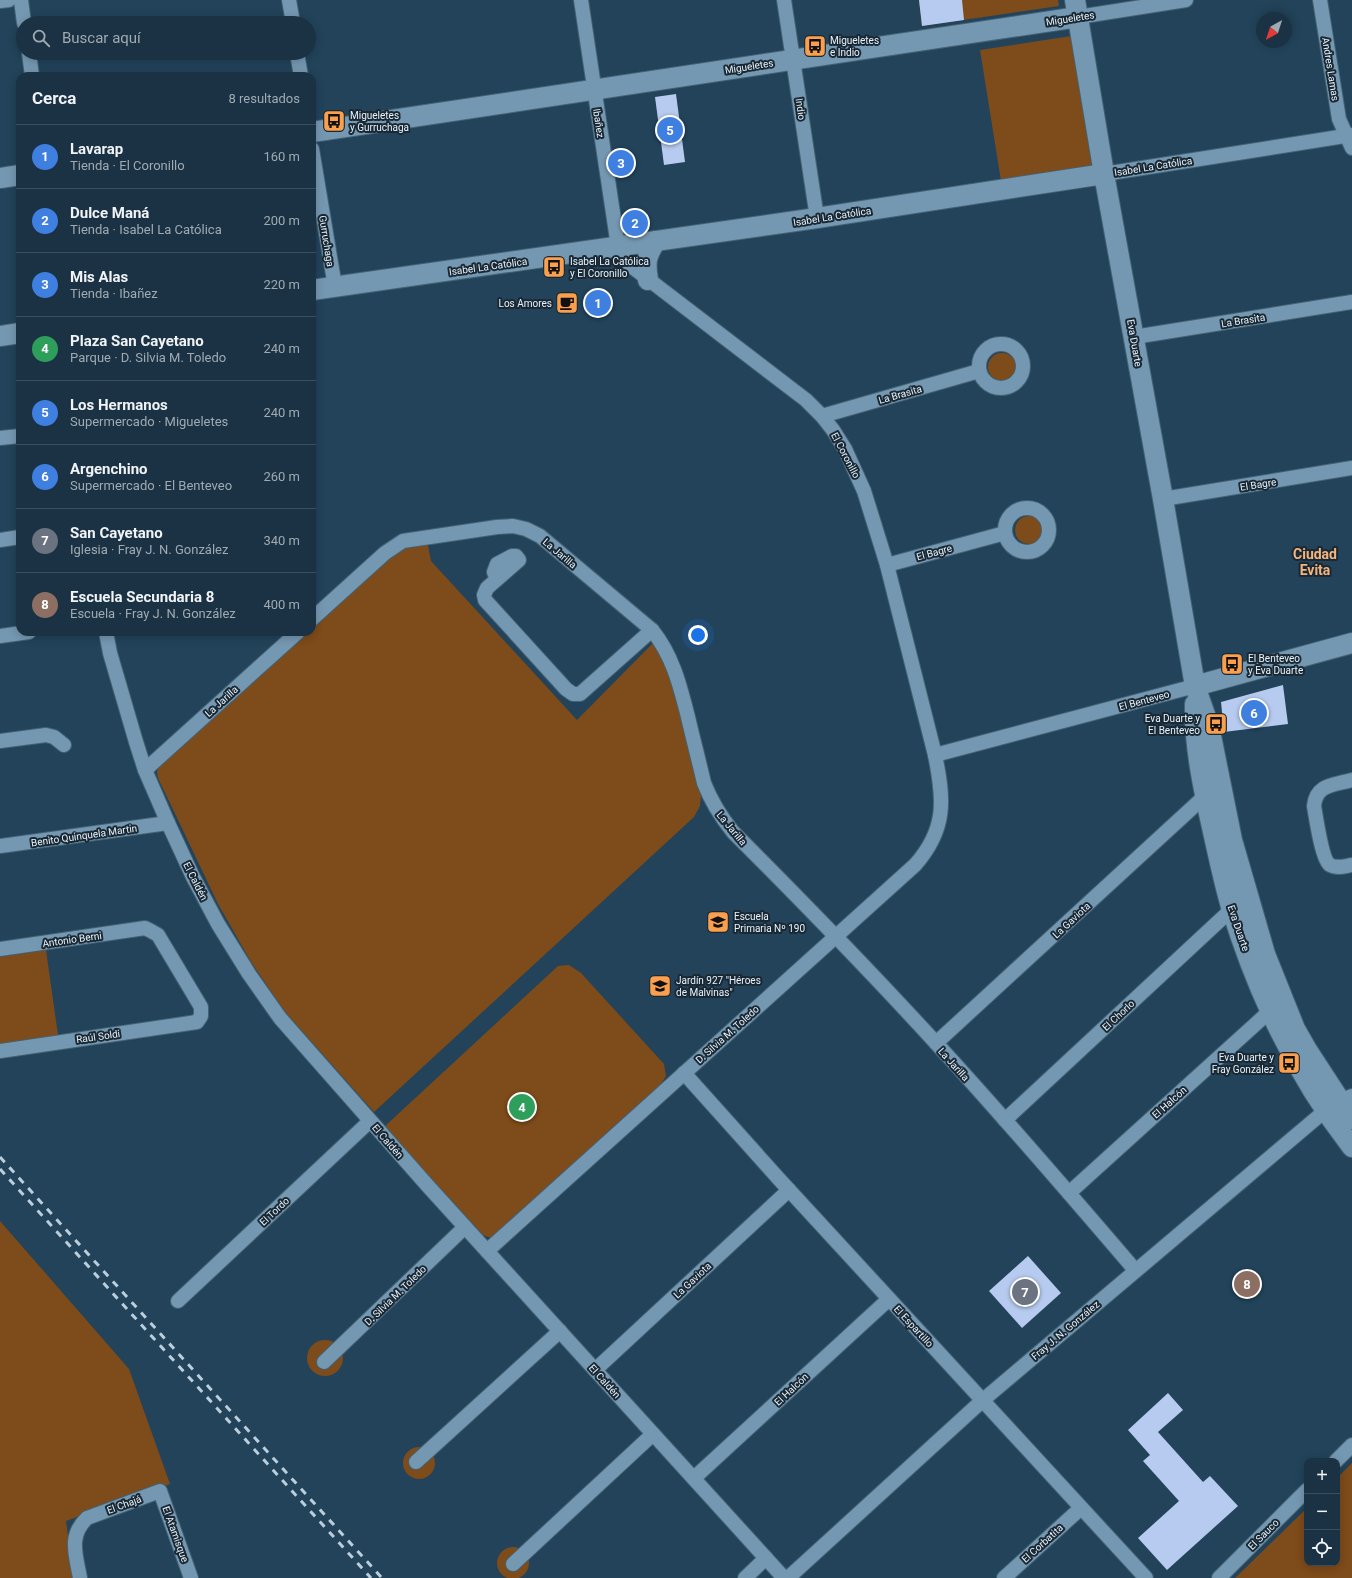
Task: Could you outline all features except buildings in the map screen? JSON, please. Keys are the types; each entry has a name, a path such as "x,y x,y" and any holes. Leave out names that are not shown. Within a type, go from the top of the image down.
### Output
{"street":[{"path":"0,1 9,0"},
{"path":"21,0 23,16"},
{"path":"289,0 292,16"},
{"name":"Ibañez","path":"581,0 617,246"},
{"name":"Indio","path":"784,0 818,218"},
{"name":"Migueletes","path":"316,131 794,59 1077,8 1186,0"},
{"name":"Andres Lamas","path":"1320,0 1339,119 1350,140"},
{"name":"Eva Duarte","path":"1077,8 1104,174 1163,499 1195,686 1209,726 1232,840 1265,954 1295,1029 1339,1103 1352,1147"},
{"path":"30,60 31,72"},
{"path":"298,60 300,72"},
{"name":"Isabel La Católica","path":"316,289 553,257 617,246 818,218 1104,174 1350,140"},
{"name":"Gurruchaga","path":"316,173 335,287"},
{"path":"0,178 16,176"},
{"path":"648,280 646,266 648,252 656,241"},
{"name":"El Coronillo","path":"617,246 619,253 624,260 648,280 806,400 822,416 845,448 864,490 886,565 935,755"},
{"name":"La Brasita","path":"1134,337 1352,302"},
{"path":"0,336 16,334"},
{"name":"La Brasita","path":"822,416 979,371"},
{"path":"0,438 16,436"},
{"name":"El Bagre","path":"1163,499 1352,468"},
{"name":"La Jarilla","path":"316,615 385,552 403,541 513,526 526,529 540,536 652,630 659,639 670,657 679,682 704,783 716,808 733,832 836,936 936,1043 1136,1270"},
{"name":"El Bagre","path":"886,565 1005,533"},
{"path":"0,540 16,538"},
{"path":"497,579 487,588 484,595 486,600 566,689 573,694 580,694 652,630"},
{"path":"0,636 16,634"},
{"name":"El Caldén","path":"107,636 128,717 145,770 168,823 193,877 218,924 249,974 280,1018 465,1227 784,1578"},
{"name":"La Jarilla","path":"145,770 294,636"},
{"name":"El Benteveo","path":"935,755 1352,643"},
{"name":"Eva Duarte","path":"1195,686 1195,725 1205,796 1232,909 1270,1010 1294,1058 1339,1103 1352,1119"},
{"path":"0,742 46,735 54,737 64,745"},
{"name":"D. Silvia M. Toledo","path":"487,1251 836,936 915,864 925,853 933,840 939,824 942,801 935,755"},
{"path":"1352,780 1318,792 1315,797 1314,806 1324,858 1330,865 1338,867 1352,865"},
{"name":"La Gaviota","path":"936,1043 1205,796"},
{"name":"Benito Quinquela Martin","path":"0,846 168,823"},
{"name":"El Chorlo","path":"1005,1120 1232,909"},
{"name":"Antonio Berni","path":"0,949 145,928 158,936 201,1007 201,1016 197,1022"},
{"name":"El Halcón","path":"1069,1193 1270,1010"},
{"name":"Raúl Soldi","path":"0,1051 197,1022"},
{"name":"El Espartillo","path":"684,1073 789,1190 1146,1578"},
{"name":"Fray J. N. González","path":"788,1578 982,1400 1136,1270 1339,1103"},
{"name":"El Tordo","path":"178,1301 370,1121"},
{"name":"La Gaviota","path":"595,1370 789,1190"},
{"name":"D. Silvia M. Toledo","path":"324,1362 465,1227"},
{"name":"El Halcón","path":"694,1478 889,1299"},
{"path":"416,1462 560,1331"},
{"path":"513,1564 653,1434"},
{"path":"1339,1458 1352,1445"},
{"name":"El Chajá","path":"80,1578 75,1538 77,1530 87,1518 160,1491"},
{"name":"El Atamisque","path":"160,1491 191,1578"},
{"name":"El Sauco","path":"1219,1578 1304,1493"},
{"name":"El Corbatita","path":"1004,1578 1081,1508"},
{"path":"745,1578 766,1558"}],"shaded area":[{"path":"919,0 1058,0 1059,6 922,26"},
{"path":"1071,36 1092,167 1001,181 980,50"},
{"path":"1002,353 1012,357 1016,367 1012,377 1002,381 992,377 988,367 992,357"},
{"path":"1029,516 1039,520 1043,530 1039,540 1029,544 1019,540 1015,530 1019,520"},
{"path":"427,541 431,561 577,720 653,643 661,650 670,673 701,795 700,806 694,817 374,1112 285,1012 251,962 218,904 158,778 157,772 159,766 303,636 316,636 316,624 394,553 418,542"},
{"path":"46,950 58,1035 0,1044 0,957"},
{"path":"569,965 581,973 664,1064 666,1076 659,1087 491,1238 483,1235 384,1127 558,966"},
{"path":"0,1221 129,1369 170,1484 66,1521 74,1578 0,1578"},
{"path":"329,1340 338,1345 342,1351 342,1365 338,1371 329,1376 321,1376 312,1371 308,1365 307,1354 312,1345 318,1341"},
{"path":"416,1447 422,1447 431,1451 435,1463 431,1475 422,1479 416,1479 407,1475 403,1466 403,1460 407,1451"},
{"path":"1352,1463 1352,1578 1235,1578 1304,1511 1304,1566 1340,1566 1340,1475"},
{"path":"510,1547 516,1547 526,1554 529,1563 528,1569 522,1576 516,1579 510,1579 500,1572 497,1566 497,1560 504,1550"}],"railway":[{"path":"0,1157 382,1578"},
{"path":"0,1169 371,1578"}],"place":[{"name":"Migueletes e Indio","path":"815,46"},
{"name":"Migueletes y Gurruchaga","path":"334,121"},
{"name":"Los Hermanos","path":"670,130"},
{"name":"Mis Alas","path":"621,163"},
{"name":"Dulce Maná","path":"635,223"},
{"name":"Isabel La Católica y El Coronillo","path":"554,267"},
{"name":"Los Amores","path":"567,303"},
{"name":"Lavarap","path":"598,303"},
{"name":"El Benteveo y Eva Duarte","path":"1232,664"},
{"name":"Argenchino","path":"1254,713"},
{"name":"Eva Duarte y El Benteveo","path":"1216,724"},
{"name":"Escuela Primaria Nº 190","path":"718,922"},
{"name":"Jardín 927 \"Héroes de Malvinas\"","path":"660,986"},
{"name":"Eva Duarte y Fray González","path":"1289,1063"},
{"name":"Plaza San Cayetano","path":"522,1107"},
{"name":"Escuela Secundaria 8","path":"1247,1284"},
{"name":"San Cayetano","path":"1025,1292"}],"district":[{"name":"Ciudad Evita","path":"1315,562"}]}
